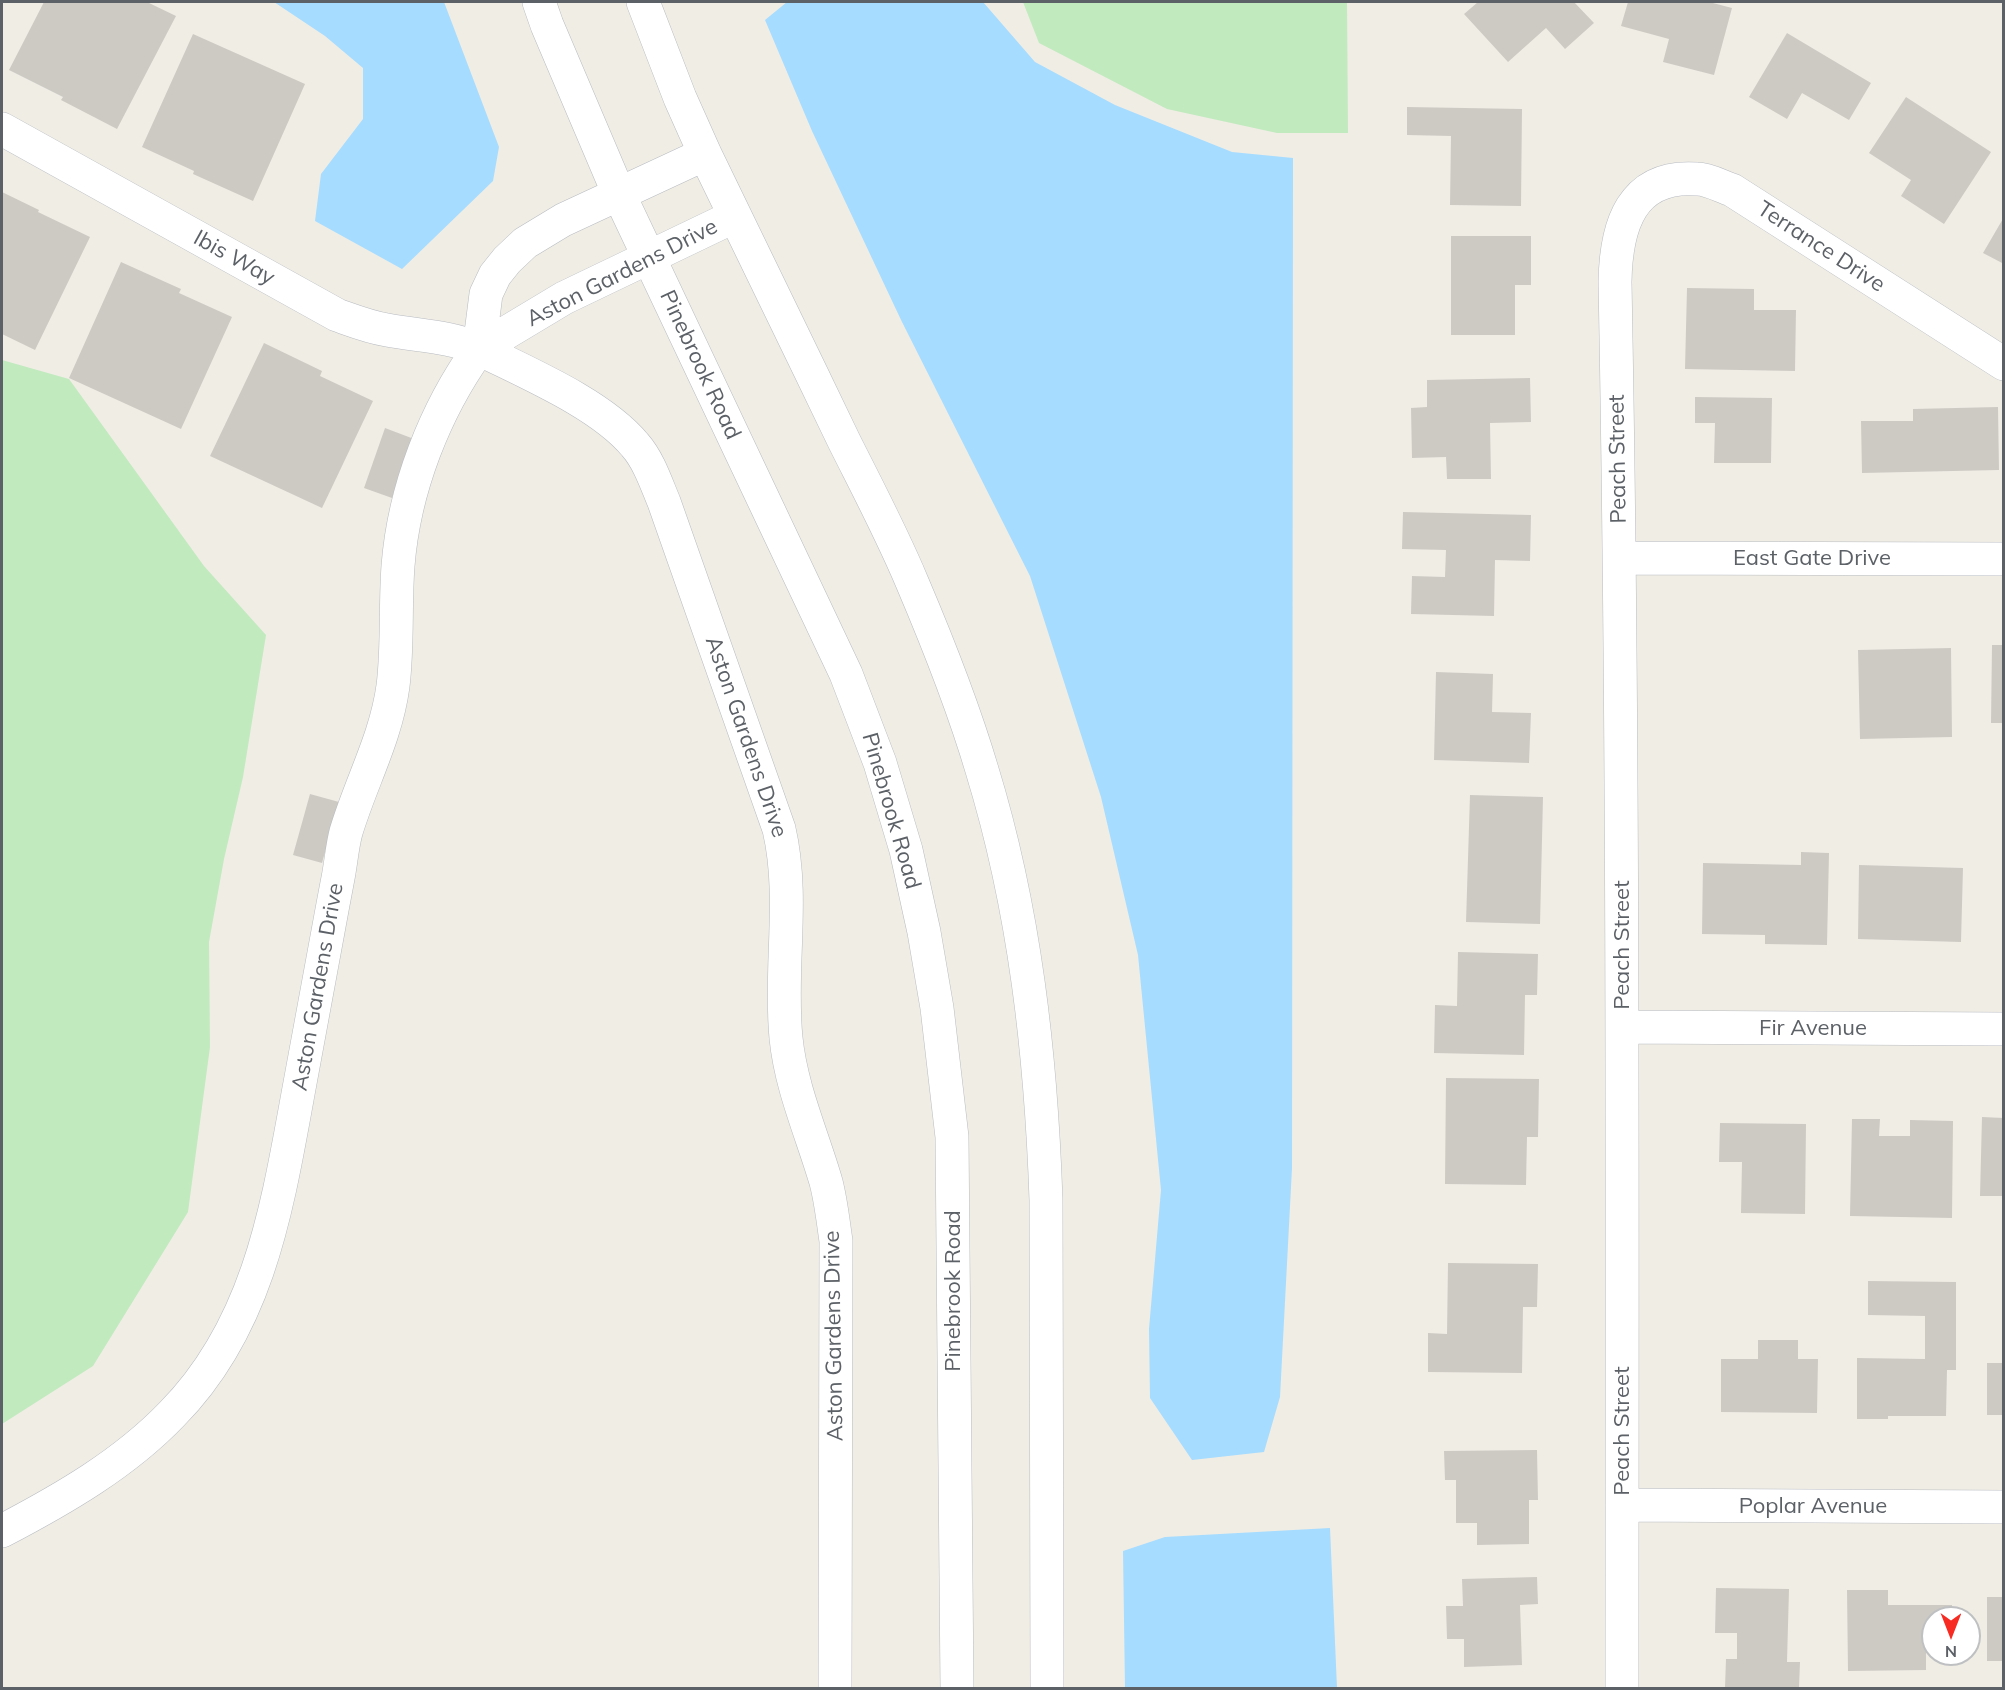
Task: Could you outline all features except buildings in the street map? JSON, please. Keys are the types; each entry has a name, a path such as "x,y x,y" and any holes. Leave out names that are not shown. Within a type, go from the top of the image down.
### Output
{"street":[{"name":"Pinebrook Road","path":"539,2 618,192 846,674 880,763 906,850 924,932 939,1018 952,1137 957,1689"},
{"path":"643,2 680,98 705,154 911,580 962,710 982,770 1011,881 1026,957 1044,1135 1047,1689"},
{"name":"Ibis Way","path":"2,129 337,315 365,326 439,336 479,349"},
{"name":"Aston Gardens Drive","path":"479,349 486,294 495,275 525,243 563,219 705,154"},
{"name":"Terrance Drive","path":"1633,206 1646,189 1668,179 1700,179 1732,190 2004,364"},
{"name":"Peach Street","path":"1622,1689 1623,1027 1620,558 1615,253 1621,230 1633,206"},
{"name":"Aston Gardens Drive","path":"2,1531 93,1479 143,1442 175,1412 204,1376 242,1314 267,1241 285,1167 346,833 387,720 397,654 398,566 410,496 439,413 459,377 479,349 564,298 735,216"},
{"name":"Aston Gardens Drive","path":"479,349 566,393 614,424 636,446 652,472 664,502 779,829 787,878 784,1011 786,1039 797,1094 826,1184 836,1241 835,1689"},
{"name":"East Gate Drive","path":"1620,558 2004,559"},
{"name":"Fir Avenue","path":"1623,1027 2004,1029"},
{"name":"Poplar Avenue","path":"1622,1505 2004,1507"}],"green space":[{"path":"1023,2 1347,2 1348,133 1277,133 1167,109 1039,43"},
{"path":"2,360 69,379 204,566 266,635 243,777 224,859 209,942 210,1047 188,1212 93,1366 2,1424"}],"water":[{"path":"274,2 444,2 499,147 493,181 402,269 315,221 321,174 363,119 363,68 325,36"},
{"path":"787,2 983,2 1035,62 1115,105 1232,152 1293,158 1292,1168 1280,1397 1264,1452 1192,1460 1150,1398 1149,1329 1161,1190 1138,955 1101,797 1030,576 902,322 812,131 765,20"},
{"path":"1330,1528 1337,1688 1125,1688 1123,1551 1165,1537"}]}
